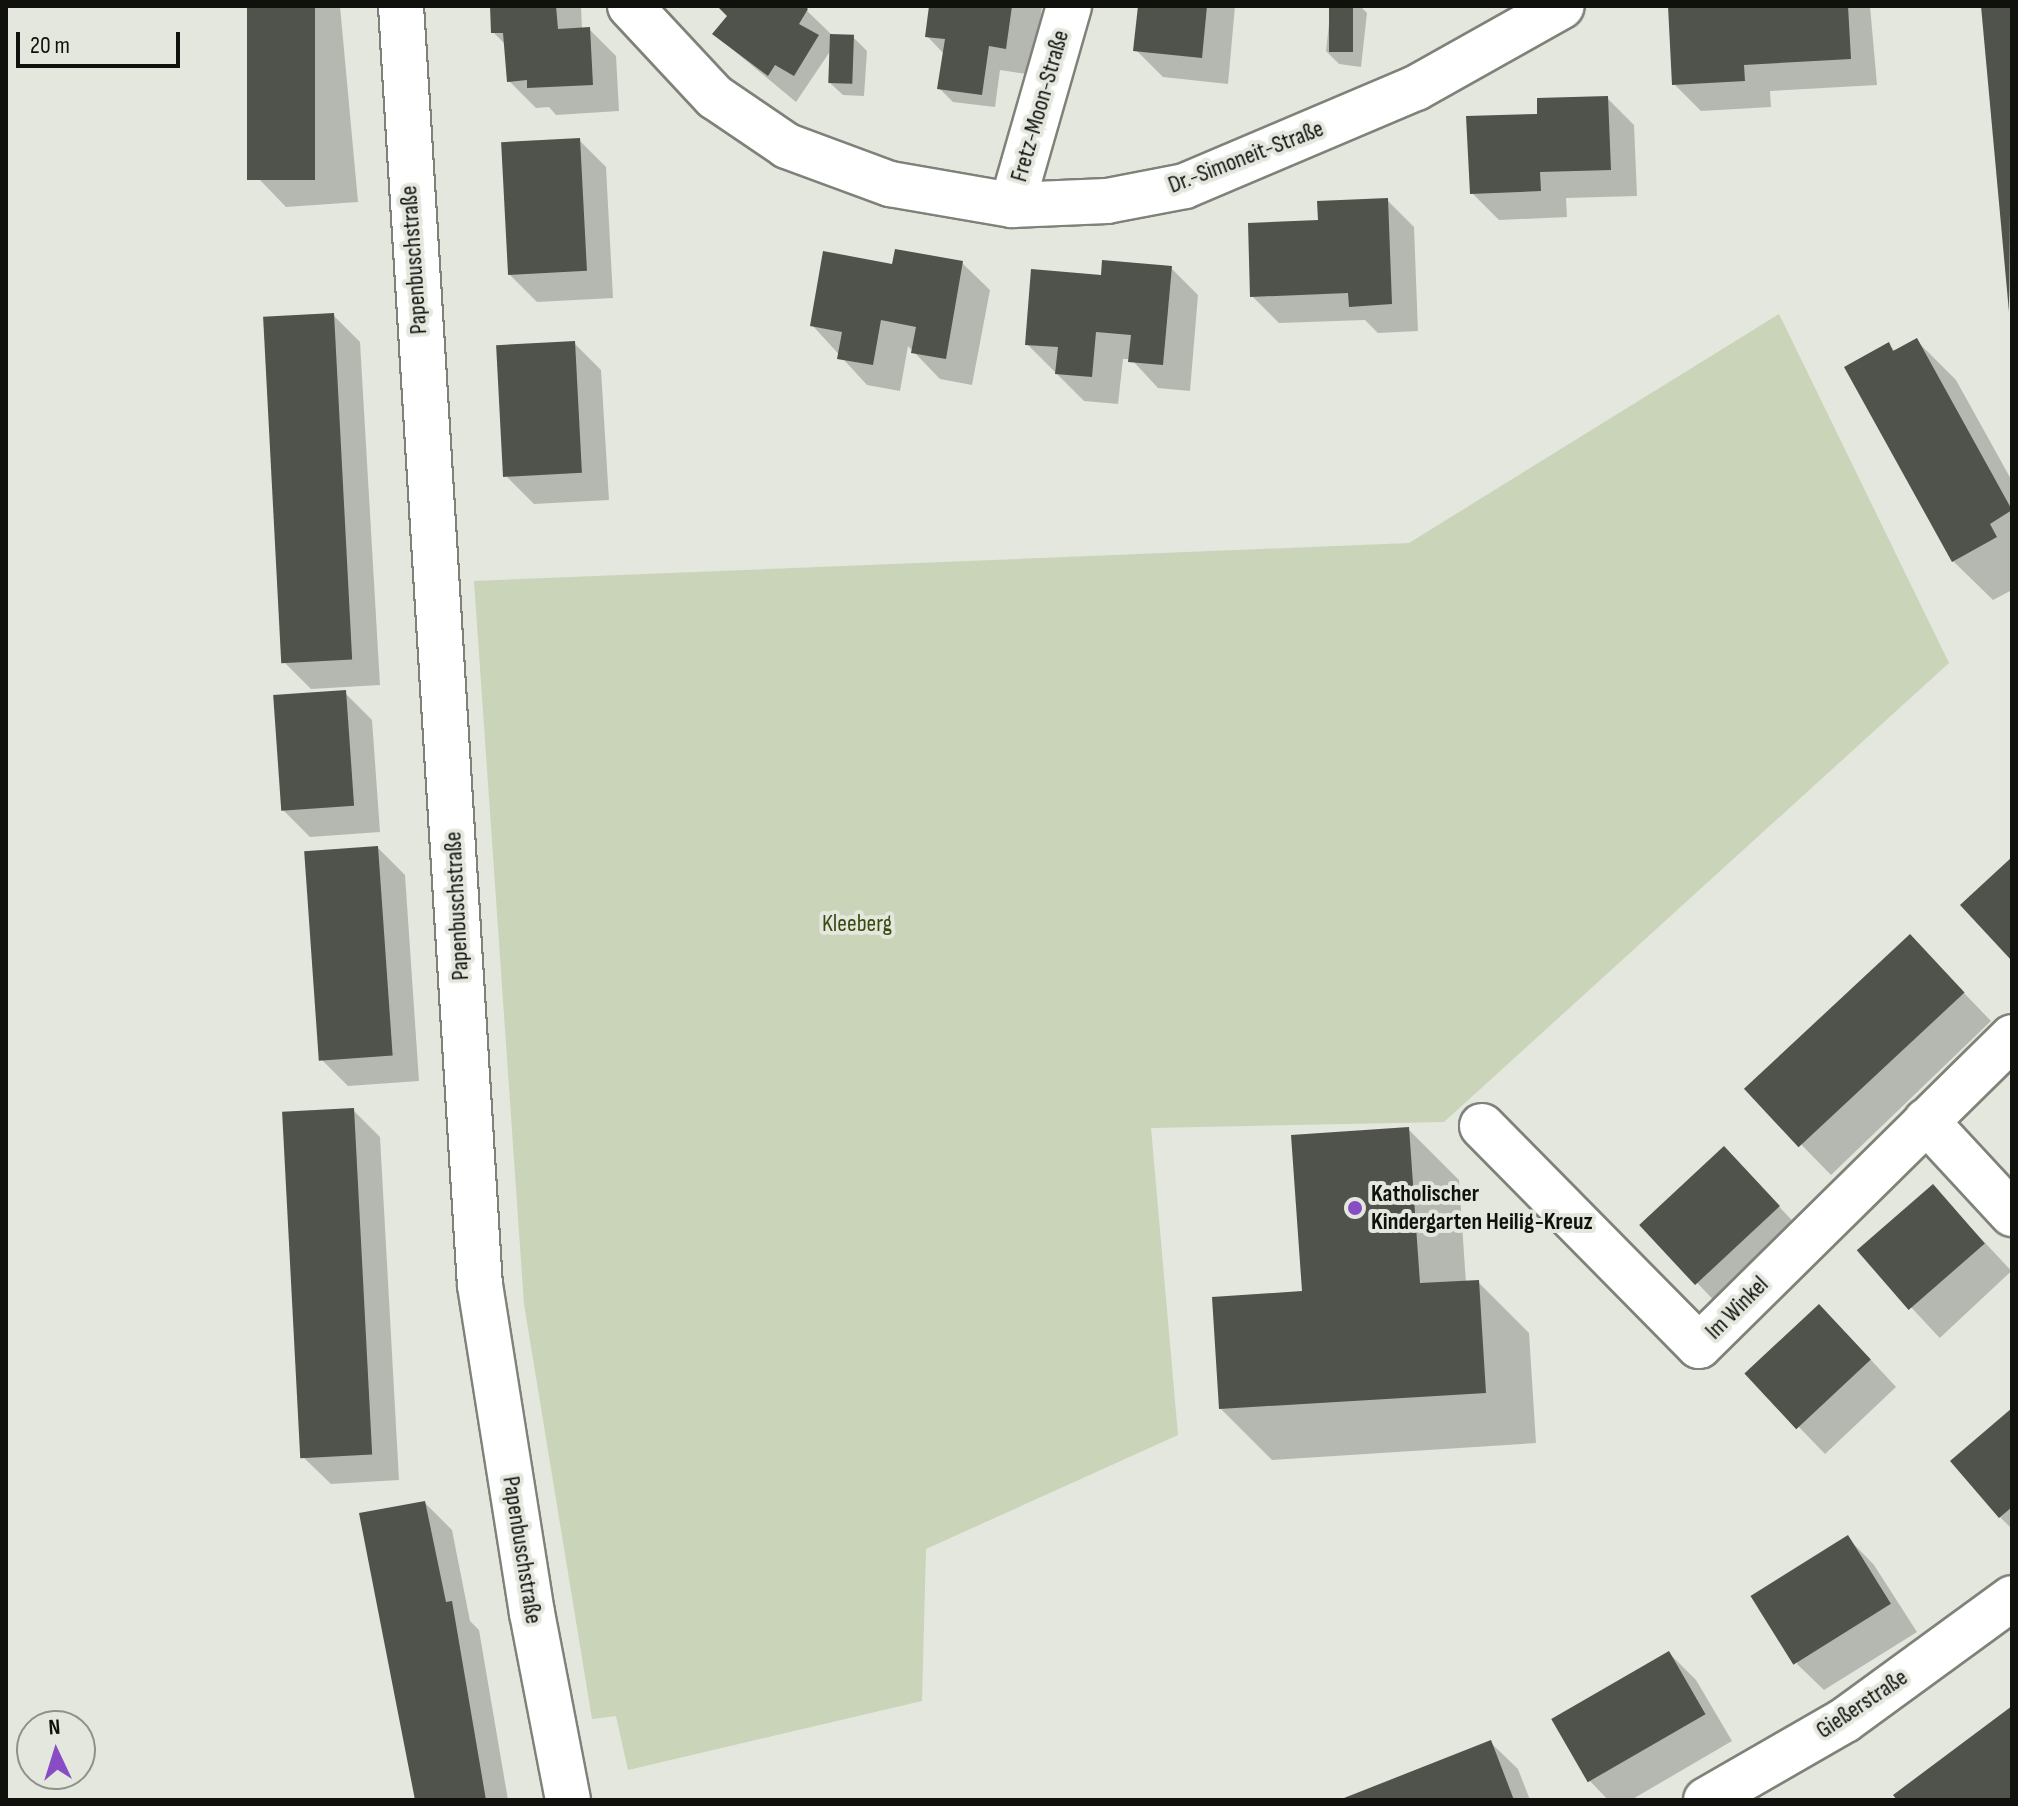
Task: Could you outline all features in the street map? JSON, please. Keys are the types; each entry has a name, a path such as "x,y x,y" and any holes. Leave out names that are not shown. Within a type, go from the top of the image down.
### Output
{"street":[{"name":"Papenbuschstraße","path":"401,6 480,1285 532,1613 568,1800"},
{"name":"Dr.-Simoneit-Straße","path":"630,6 715,97 787,146 890,184 1012,205 1107,201 1185,186 1416,88 1562,6"},
{"name":"Fretz-Moon-Straße","path":"1012,205 1069,6"},
{"name":"Im Winkel","path":"1482,1126 1699,1346 2012,1037"},
{"path":"1926,1121 2012,1214"},
{"name":"Gießerstraße","path":"1706,1800 1845,1720 2012,1598"}],"green space":[{"name":"Kleeberg","path":"1779,314 1949,663 1444,1122 1151,1128 1178,1435 926,1549 922,1701 628,1770 616,1716 592,1719 524,1304 474,581 1409,543"}],"building":[{"path":"247,6 315,6 315,180 247,180"},
{"path":"490,6 556,6 558,29 590,27 593,85 527,88 527,80 507,82 503,33 491,33"},
{"path":"717,6 805,6 808,9 799,24 819,35 794,76 775,65 768,76 712,34 727,16"},
{"path":"929,6 1012,6 1006,49 989,46 982,95 937,89 945,39 925,37"},
{"path":"1138,6 1207,6 1202,58 1133,51"},
{"path":"1329,6 1353,6 1353,52 1329,52"},
{"path":"1668,6 1848,6 1851,59 1744,65 1745,81 1672,85"},
{"path":"1981,6 2012,6 2009,312"},
{"path":"830,34 854,35 852,84 828,83"},
{"path":"1608,96 1611,170 1540,172 1541,191 1470,194 1466,116 1537,114 1537,98"},
{"path":"580,138 587,271 508,275 501,142"},
{"path":"1388,198 1392,304 1349,307 1348,293 1250,297 1248,223 1318,220 1317,201"},
{"path":"895,249 963,261 946,359 911,353 916,327 881,320 873,365 837,359 842,332 810,326 823,251 892,264"},
{"path":"1102,260 1172,266 1163,365 1128,362 1131,335 1096,332 1092,377 1055,374 1058,347 1025,345 1031,269 1101,275"},
{"path":"334,313 352,660 281,663 263,317"},
{"path":"1917,338 2012,510 1990,524 1997,537 1952,562 1844,367 1889,342 1893,351"},
{"path":"575,341 582,473 503,477 496,345"},
{"path":"346,690 354,806 281,811 273,695"},
{"path":"378,846 393,1055 319,1061 304,851"},
{"path":"2012,857 2012,961 1960,905"},
{"path":"1910,934 1965,993 1799,1147 1744,1089"},
{"path":"354,1108 372,1455 300,1458 282,1112"},
{"name":"Katholischer Kindergarten Heilig-Kreuz","path":"1409,1127 1420,1283 1479,1280 1486,1393 1219,1409 1212,1297 1302,1291 1291,1135"},
{"path":"1724,1146 1780,1206 1695,1285 1639,1225"},
{"path":"1933,1184 1985,1244 1909,1310 1857,1250"},
{"path":"1819,1304 1871,1360 1796,1429 1744,1374"},
{"path":"2012,1408 2012,1507 1999,1518 1950,1461"},
{"path":"425,1501 446,1602 452,1601 486,1800 415,1800 359,1513"},
{"path":"1848,1535 1891,1604 1793,1665 1750,1596"},
{"path":"1669,1651 1705,1714 1588,1782 1551,1719"},
{"path":"2012,1706 2012,1800 1897,1800 1893,1795"},
{"path":"1491,1740 1514,1800 1339,1800"}],"place":[{"name":"Katholischer Kindergarten Heilig-Kreuz","path":"1355,1208"}]}
